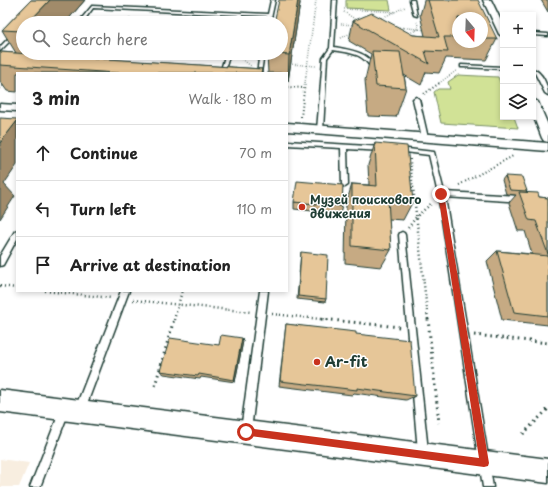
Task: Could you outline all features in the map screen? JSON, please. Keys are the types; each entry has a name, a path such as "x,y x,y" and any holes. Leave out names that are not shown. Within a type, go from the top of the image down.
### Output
{"street":[{"path":"488,0 500,26"},
{"path":"0,107 16,108"},
{"path":"536,109 548,138"},
{"path":"288,127 548,147"},
{"path":"0,400 548,471"}],"lane":[{"path":"85,16 94,5 270,15 273,0"},
{"path":"320,130 325,58 332,48 335,24 335,0"},
{"path":"412,0 416,15"},
{"path":"0,50 16,33"},
{"path":"536,34 548,35"},
{"path":"332,48 353,52 368,59 373,64 374,72"},
{"path":"45,68 51,60"},
{"path":"222,72 226,60"},
{"path":"259,72 261,60"},
{"path":"463,66 500,68"},
{"path":"536,72 548,93"},
{"path":"416,99 425,138"},
{"path":"288,143 432,153 441,194 488,487"},
{"path":"344,146 345,185"},
{"path":"441,194 527,200"},
{"path":"402,234 423,455"},
{"path":"0,263 16,235"},
{"path":"246,432 264,292"},
{"path":"35,487 72,410 123,295"}],"path":[{"path":"300,120 316,0"},
{"path":"358,21 339,9 395,12 378,20 385,23"},
{"path":"359,10 365,13"},
{"path":"416,15 419,29"},
{"path":"335,24 357,25"},
{"path":"392,27 427,30"},
{"path":"333,42 358,29"},
{"path":"405,35 419,29"},
{"path":"243,60 258,72"},
{"path":"290,64 315,66"},
{"path":"416,99 463,66"},
{"path":"0,89 5,83"},
{"path":"288,87 304,88"},
{"path":"409,151 439,423"},
{"path":"0,286 16,288"},
{"path":"64,292 123,295 178,304 411,328"},
{"path":"155,386 182,292"},
{"path":"464,334 548,343"},
{"path":"523,434 548,409"}],"shaded area":[{"path":"0,459 29,463 19,487 0,487"}],"green space":[{"path":"346,0 389,0 391,10 346,8"},
{"path":"458,75 498,77 500,82 500,120 515,120 518,128 441,123 434,92 438,89 450,89 448,82"}],"building":[{"path":"31,0 50,0 35,16 16,16 16,31 2,30"},
{"path":"279,0 298,0 289,55 288,16 276,16"},
{"path":"428,0 478,0 484,12 452,12 452,37 444,37 448,52 425,51 429,64 353,21 372,13 413,35 439,37"},
{"path":"488,21 497,39 488,39"},
{"path":"372,51 400,52 406,88 376,86"},
{"path":"0,52 16,53 16,60 123,60 262,69 261,72 102,72 0,65"},
{"path":"0,118 16,119 16,122 0,143"},
{"path":"375,143 407,146 413,201 388,198 391,250 352,246 352,184 377,186"},
{"path":"505,176 522,177 527,191 510,190"},
{"path":"297,181 343,185 342,206 294,202"},
{"path":"519,192 538,193 539,197 548,198 548,254 536,221 529,220"},
{"path":"497,251 548,256 548,316 514,312"},
{"path":"301,252 328,255 326,299 298,296"},
{"path":"286,324 410,340 415,396 357,388 357,390 280,381"},
{"path":"221,335 242,338 234,380 199,374 198,376 160,371 170,338 219,345"}],"place":[{"name":"Музей поискового движения","path":"302,207"},
{"name":"Ar-fit","path":"317,362"}],"route":[{"path":"246,432 484,463 441,194"}]}
